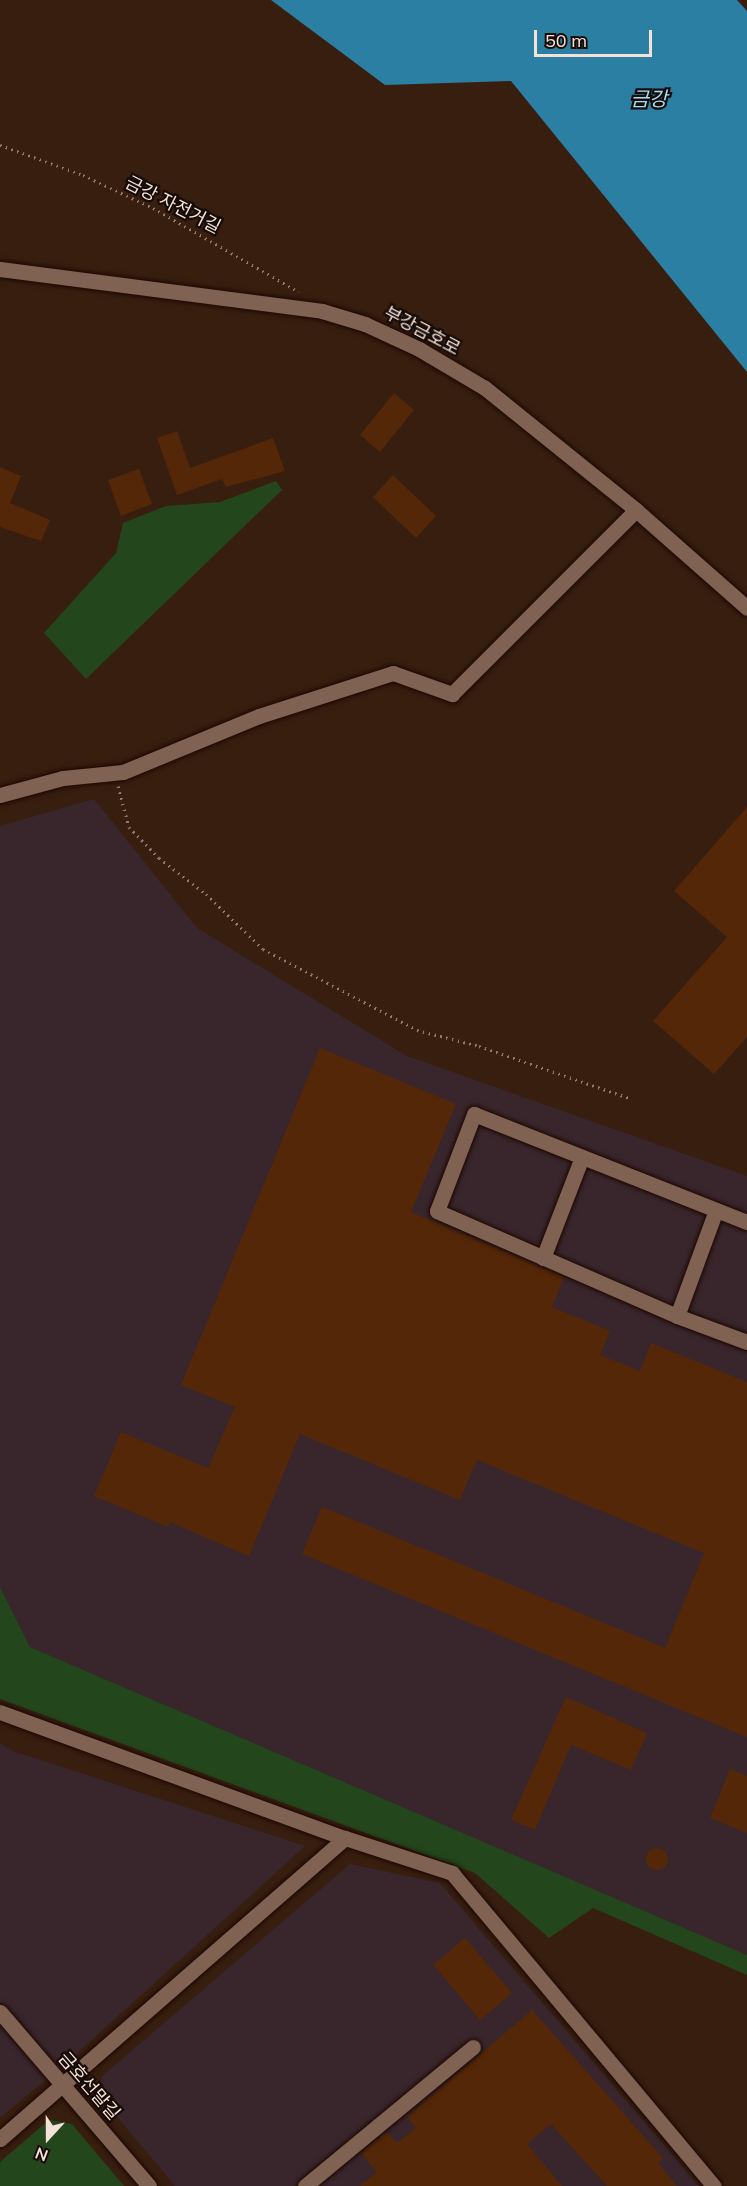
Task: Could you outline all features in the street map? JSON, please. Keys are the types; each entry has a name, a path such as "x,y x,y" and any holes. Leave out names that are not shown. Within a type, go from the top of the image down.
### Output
{"street":[{"name":"부강금호로","path":"0,269 310,310 365,324 419,349 485,388 636,510 747,608"},
{"path":"0,795 63,778 114,773 259,716 393,673 452,694 636,510"},
{"path":"747,1222 474,1114 436,1211 677,1317 747,1342"},
{"path":"543,1258 582,1157"},
{"path":"677,1317 716,1210"},
{"path":"0,1712 345,1838 452,1873 714,2186"},
{"path":"0,2139 345,1838"},
{"name":"금호선말길","path":"0,2012 149,2186"},
{"path":"305,2186 473,2047"}],"path":[{"name":"금강 자전거길","path":"0,146 82,175 153,208 308,298"},
{"path":"114,773 129,827 159,858 206,894 263,949 417,1030 479,1046 629,1098"}],"shaded area":[{"path":"94,799 197,928 407,1056 747,1176 747,1955 30,1647 0,1587 0,826"},
{"path":"0,1743 13,1751 305,1846 71,2059 0,2118"},
{"path":"350,1864 440,1883 699,2186 175,2186 99,2095 102,2076"}],"green space":[{"path":"276,481 282,490 86,679 44,633 116,553 123,523 166,506 220,502"},
{"path":"0,1587 30,1647 747,1955 747,1975 593,1908 549,1938 475,1873 0,1699"},
{"path":"49,2120 72,2124 124,2186 0,2186 0,2162"}],"water":[{"name":"금강","path":"271,0 737,0 747,11 747,372 511,81 385,85"}],"building":[{"path":"394,393 414,410 380,452 360,435"},
{"path":"177,431 190,468 273,438 285,471 226,487 222,479 177,495 157,438"},
{"path":"0,467 21,476 10,503 50,520 41,541 0,527"},
{"path":"139,469 152,504 121,516 108,480"},
{"path":"393,475 436,516 416,538 373,497"},
{"path":"747,807 747,1037 714,1074 653,1021 727,937 674,891"},
{"path":"320,1048 456,1104 411,1212 564,1277 552,1307 610,1331 600,1355 640,1371 651,1343 747,1382 747,1737 302,1554 322,1507 665,1648 704,1553 477,1460 460,1500 300,1434 249,1556 170,1522 168,1527 94,1496 121,1432 208,1468 235,1407 181,1385"},
{"path":"566,1697 647,1733 631,1770 571,1745 535,1830 511,1820"},
{"path":"730,1769 747,1776 747,1833 710,1818"},
{"path":"657,1848 667,1855 668,1859 661,1869 657,1870 647,1863 646,1859 653,1849"},
{"path":"465,1938 512,1993 480,2020 433,1965"},
{"path":"532,2010 663,2158 658,2163 677,2186 607,2186 551,2124 527,2144 562,2186 360,2186 377,2172 361,2153 387,2132 397,2143 416,2128 407,2117"}]}
